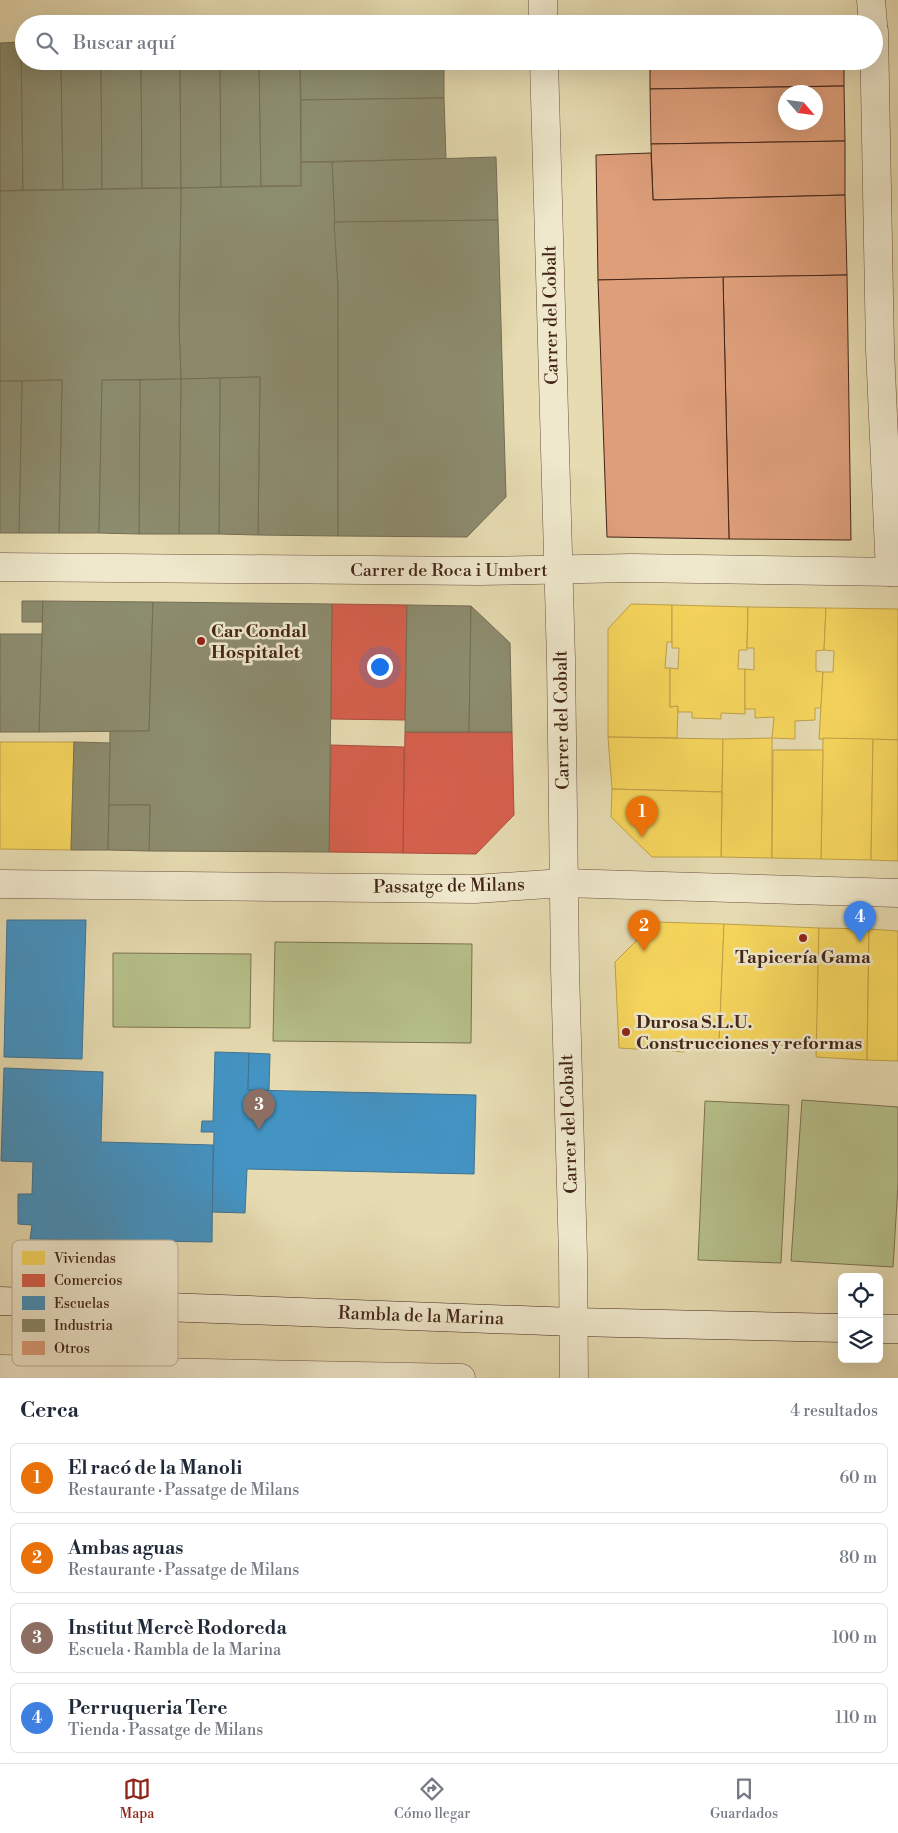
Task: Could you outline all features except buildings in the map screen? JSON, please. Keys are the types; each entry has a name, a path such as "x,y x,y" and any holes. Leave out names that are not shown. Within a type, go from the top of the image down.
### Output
{"street":[{"path":"543,0 543,15"},
{"path":"871,0 873,15"},
{"name":"Carrer del Cobalt","path":"544,70 558,570 574,1378"},
{"path":"875,70 880,349 894,572"},
{"name":"Carrer de Roca i Umbert","path":"0,567 558,570 632,568 894,572"},
{"name":"Passatge de Milans","path":"0,884 475,889 563,883 898,893"},
{"name":"Rambla de la Marina","path":"178,1307 574,1322 838,1328"},
{"path":"883,1329 898,1329"},
{"path":"0,1369 461,1378"}],"green space":[{"path":"275,942 472,944 471,1043 273,1041"},
{"path":"113,953 251,954 250,1028 113,1027"},
{"path":"802,1100 898,1107 898,1185 893,1267 791,1261"},
{"path":"705,1101 789,1105 781,1263 698,1260"}],"place":[{"name":"Car Condal Hospitalet","path":"201,641"},
{"name":"El racó de la Manoli","path":"642,837"},
{"name":"Tapicería Gama","path":"803,938"},
{"name":"Perruqueria Tere","path":"860,942"},
{"name":"Ambas aguas","path":"644,951"},
{"name":"Durosa S.L.U. Construcciones y reformas","path":"626,1032"},
{"name":"Institut Mercè Rodoreda","path":"259,1130"}]}
